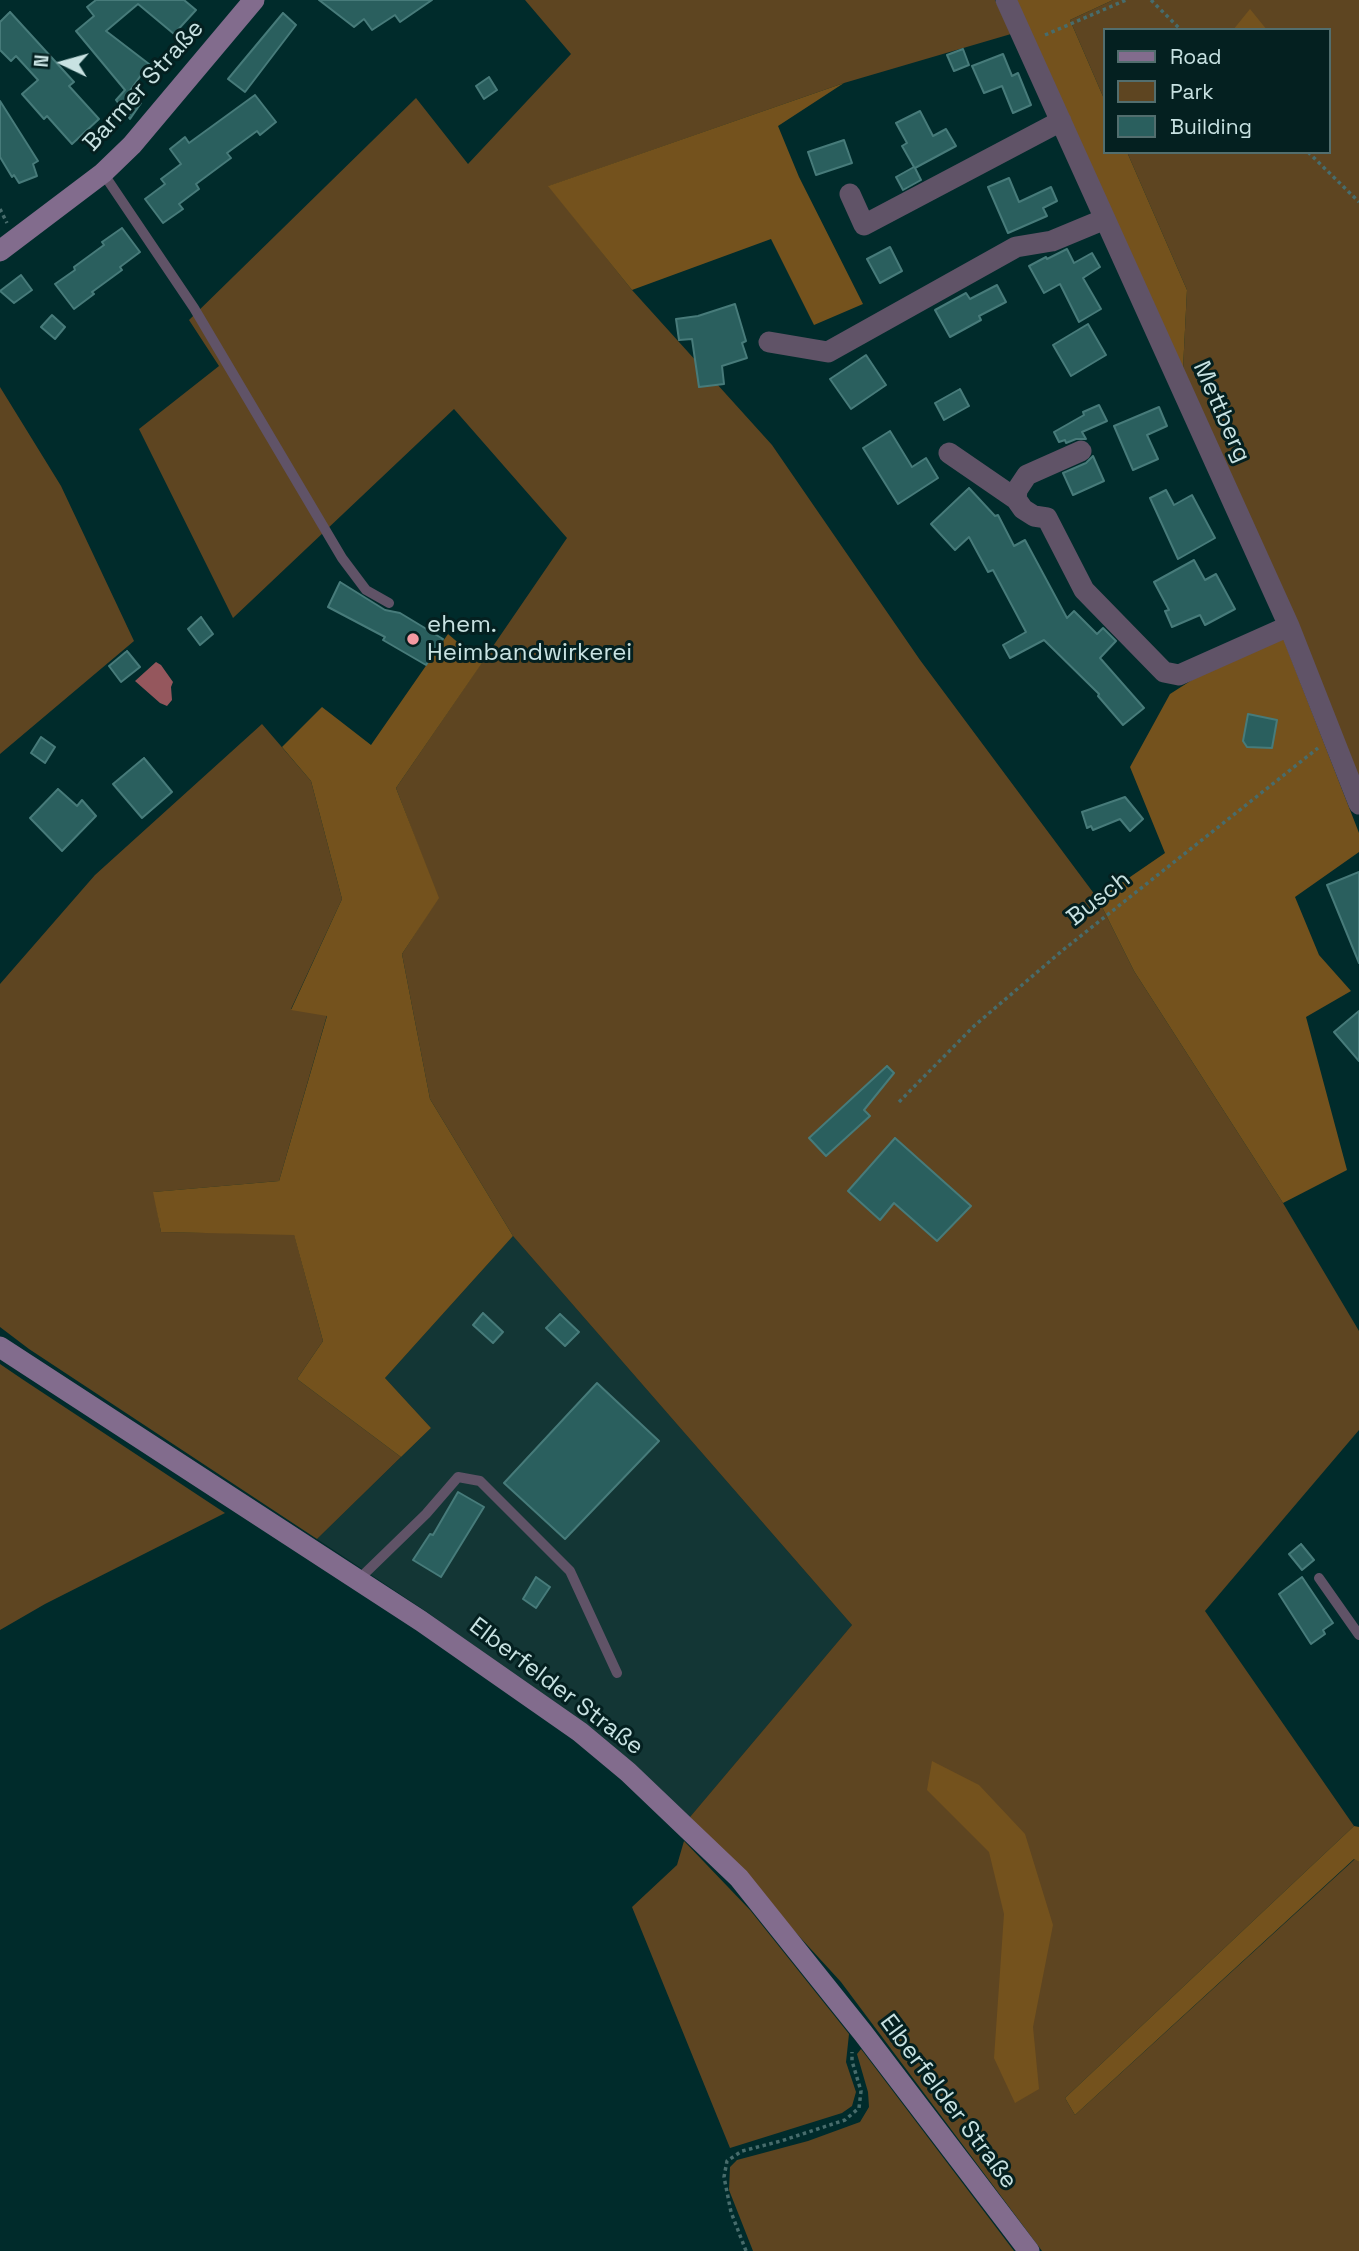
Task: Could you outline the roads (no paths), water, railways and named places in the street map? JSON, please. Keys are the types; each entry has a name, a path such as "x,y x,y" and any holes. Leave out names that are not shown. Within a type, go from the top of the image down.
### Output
{"main road":[{"name":"Barmer Straße","path":"0,251 103,173 132,145 254,0"},
{"name":"Elberfelder Straße","path":"0,1348 421,1621 580,1732 628,1772 739,1878 863,2033 1029,2251"}],"street":[{"name":"Mettberg","path":"1006,0 1289,626 1359,804"},
{"path":"850,194 864,225 1061,121"},
{"path":"769,342 828,352 1016,247 1052,241 1105,219"},
{"path":"1016,499 1017,490 1027,475 1081,451"},
{"path":"949,453 1016,499 1023,509 1034,516 1047,518 1084,590 1164,672 1179,675 1289,626"}],"lane":[{"path":"103,173 194,308 342,558 366,590 389,603"},
{"path":"358,1580 426,1514 458,1477 480,1481 569,1571 617,1673"},
{"path":"1319,1578 1359,1634"}],"place":[{"name":"ehem. Heimbandwirkerei","path":"413,639"}]}
